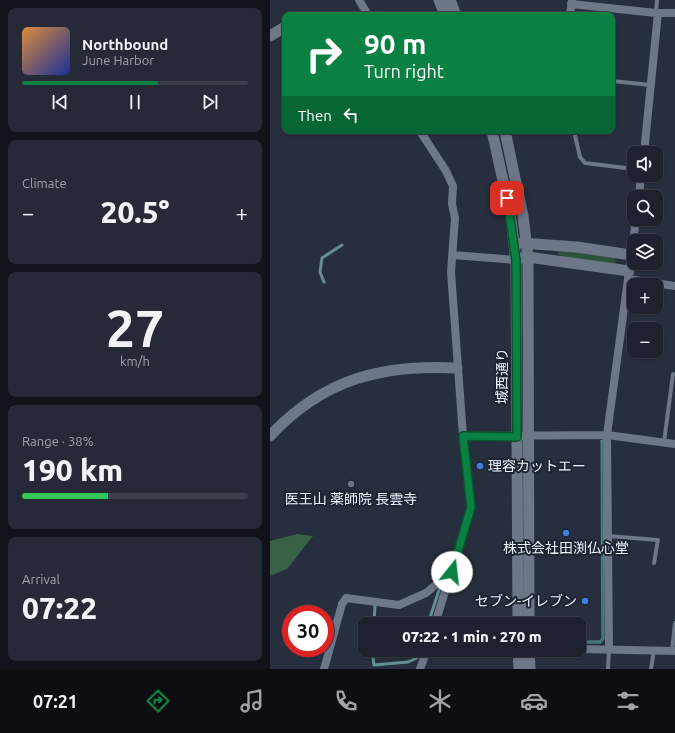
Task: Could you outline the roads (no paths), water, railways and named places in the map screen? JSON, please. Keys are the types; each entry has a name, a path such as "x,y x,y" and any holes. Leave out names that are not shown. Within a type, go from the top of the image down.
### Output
{"street":[{"path":"359,0 366,12"},
{"path":"439,0 444,12"},
{"path":"450,0 455,12"},
{"path":"570,12 572,2 657,13 675,13"},
{"path":"645,146 652,85 657,13"},
{"path":"270,36 282,29"},
{"path":"422,134 446,171 453,186 452,204 454,218 451,272 463,436 471,507 438,617"},
{"name":"城西通り","path":"493,134 510,212 516,260 529,617"},
{"name":"城西通り","path":"506,134 523,216 528,258 518,617"},
{"path":"514,244 526,242 627,255"},
{"path":"453,256 516,260 528,258 628,275 675,286"},
{"path":"609,649 608,435 629,270"},
{"path":"270,436 303,405 327,390 349,381 405,367 458,368"},
{"path":"463,436 608,435 675,444"},
{"path":"324,669 342,604 346,598 399,605 426,593 439,582 448,585"},
{"path":"586,649 673,651"},
{"path":"420,669 424,657"},
{"path":"518,657 519,669"},
{"path":"529,657 530,669"}],"lane":[{"path":"657,0 657,13"},
{"path":"615,81 652,85"},
{"path":"575,134 580,158 585,163 627,168"},
{"path":"664,442 673,374"},
{"path":"608,536 658,540 654,563"},
{"path":"673,651 675,624"},
{"path":"608,669 609,649"},
{"path":"651,669 654,650"}],"waterway":[{"path":"324,282 320,272 322,258 342,245"},
{"path":"430,617 440,587"},
{"path":"374,617 375,605"},
{"path":"373,657 374,665 408,662 417,657"}],"place":[{"name":"理容カットエー","path":"480,466"},
{"name":"医王山 薬師院 長雲寺","path":"351,484"},
{"name":"株式会社田渕仏心堂","path":"566,533"},
{"name":"セブン-イレブン","path":"585,601"}]}
